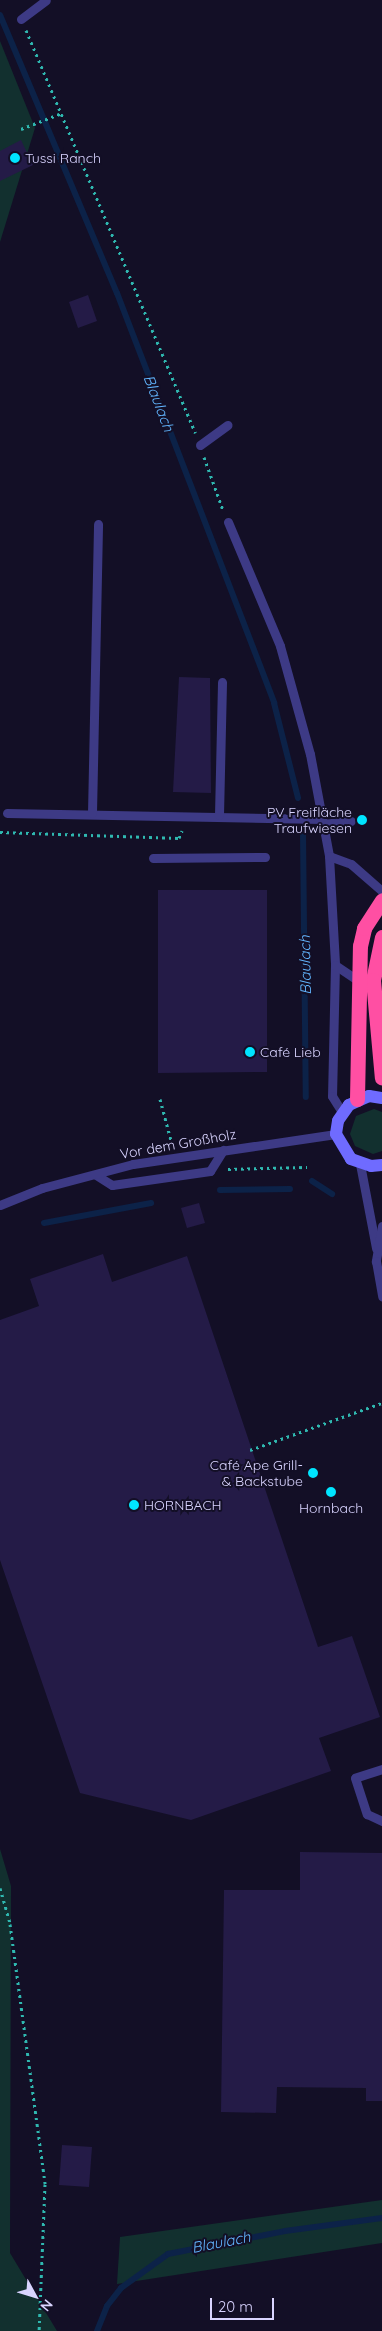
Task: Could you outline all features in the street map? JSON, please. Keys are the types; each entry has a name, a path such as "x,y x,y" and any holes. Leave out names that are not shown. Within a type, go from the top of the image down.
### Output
{"highway":[{"path":"357,1099 360,982 364,928 382,900"},
{"path":"382,937 373,980 382,1078"}],"street":[{"path":"382,1098 357,1099 342,1112 336,1134 343,1151 360,1164 382,1165"}],"lane":[{"path":"21,19 46,0"},
{"path":"200,445 228,425"},
{"path":"228,522 280,646 310,754 329,856 335,965 332,1096 342,1112"},
{"path":"92,813 98,524"},
{"path":"219,816 222,682"},
{"path":"7,813 189,814 284,818 322,822 351,821"},
{"path":"329,856 351,864 382,891"},
{"path":"153,858 265,857"},
{"path":"335,965 360,982"},
{"name":"Vor dem Großholz","path":"0,1205 42,1188 176,1157 336,1134"},
{"path":"96,1175 112,1185 210,1170 223,1150"},
{"path":"360,1164 376,1248 382,1296"},
{"path":"376,1248 382,1226"},
{"path":"382,1769 355,1778 367,1814 382,1821"}],"path":[{"path":"21,19 200,445 228,522"},
{"path":"21,128 62,113"},
{"path":"0,832 179,838 189,814"},
{"path":"160,1099 176,1157"},
{"path":"210,1170 306,1167"},
{"path":"250,1450 382,1402"},
{"path":"0,1888 10,1924 45,2184 39,2331"}],"green space":[{"path":"0,41 35,128 0,242"},
{"path":"374,1109 382,1112 382,1151 373,1154 355,1146 350,1134 356,1116"},
{"path":"0,1849 11,1886 10,2253 57,2331 0,2331"},
{"path":"382,2200 382,2243 117,2284 120,2237"}],"building":[{"name":"Tussi Ranch","path":"21,140 33,165 0,181 0,151"},
{"path":"88,295 97,321 78,328 69,302"},
{"path":"179,677 210,678 211,793 173,792"},
{"path":"158,890 267,890 267,1072 158,1073"},
{"path":"199,1203 205,1223 187,1228 181,1208"},
{"name":"HORNBACH","path":"103,1254 112,1282 187,1256 318,1647 352,1636 380,1717 319,1738 331,1771 191,1820 80,1793 0,1560 0,1320 39,1306 30,1279"},
{"path":"300,1852 382,1853 382,2101 366,2101 366,2088 277,2087 276,2113 221,2112 224,1890 300,1890"},
{"path":"62,2145 92,2147 89,2187 59,2185"}],"waterway":[{"name":"Blaulach","path":"0,15 117,293 274,703 298,798"},
{"name":"Blaulach","path":"303,832 306,1097"},
{"name":"Blaulach","path":"312,1181 332,1194"},
{"path":"220,1190 290,1189"},
{"path":"44,1223 151,1203"},
{"name":"Blaulach","path":"97,2331 107,2306 121,2288 168,2254 285,2231 382,2218"}],"place":[{"name":"Tussi Ranch","path":"15,158"},
{"name":"PV Freifläche Traufwiesen","path":"362,820"},
{"name":"Café Lieb","path":"250,1052"},
{"name":"Café Ape Grill- & Backstube","path":"313,1473"},
{"name":"Hornbach","path":"331,1492"},
{"name":"HORNBACH","path":"134,1505"}]}
